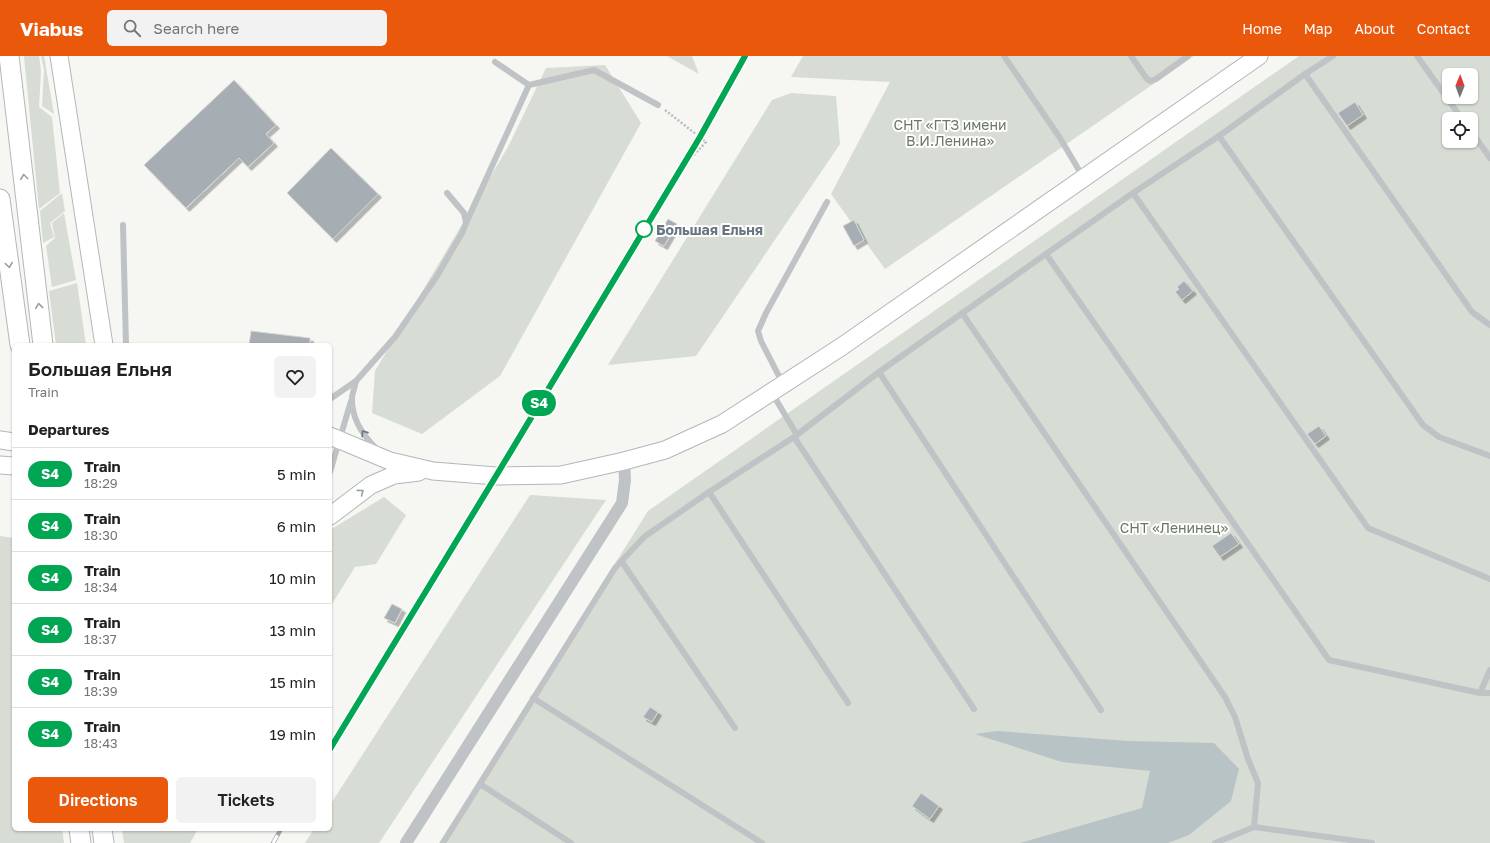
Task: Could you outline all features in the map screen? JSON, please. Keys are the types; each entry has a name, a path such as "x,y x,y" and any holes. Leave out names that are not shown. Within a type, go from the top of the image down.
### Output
{"main road":[{"path":"8,56 44,343"},
{"path":"58,56 104,343"},
{"path":"335,437 390,461 433,471 496,476 561,475 665,450 722,424 842,347 1259,56"},
{"path":"0,199 20,343"},
{"path":"0,440 12,442"},
{"path":"0,465 12,466"},
{"path":"332,514 371,485 394,475 433,471"},
{"path":"78,831 81,843"},
{"path":"102,831 104,843"}],"street":[{"path":"406,843 622,503 625,480 624,461"}],"lane":[{"path":"1004,56 1060,138 1084,178"},
{"path":"1130,56 1147,79 1151,81 1188,56"},
{"path":"443,843 615,568 644,537 709,492 796,436 879,372 962,313 1133,193 1219,136 1305,74 1333,56"},
{"path":"1417,56 1457,112"},
{"path":"495,62 529,85 594,70 658,105"},
{"path":"1305,74 1472,312 1490,325"},
{"path":"332,398 356,382 395,338 437,276 462,233 529,85"},
{"path":"1219,136 1423,425 1439,437 1490,456"},
{"path":"1478,141 1490,158"},
{"path":"447,193 464,213 466,223"},
{"path":"1133,193 1368,528 1490,578"},
{"path":"827,202 766,313 758,331 760,341 796,436 974,708"},
{"path":"123,225 126,343"},
{"path":"1046,254 1329,660 1480,693 1490,693"},
{"path":"962,313 1225,697 1235,716 1248,759 1258,783 1254,827"},
{"path":"879,372 1100,710"},
{"path":"332,458 335,437 352,398 356,382"},
{"path":"352,398 356,419 361,430 370,443 390,461"},
{"path":"709,492 848,703"},
{"path":"622,562 736,728"},
{"path":"1480,693 1490,670"},
{"path":"533,698 762,843"},
{"path":"480,784 571,843"},
{"path":"1216,843 1254,827 1372,843"}],"path":[{"path":"658,105 706,142 689,160"}],"green space":[{"path":"24,56 39,56 41,71 39,107 52,117 60,193 39,209"},
{"path":"41,56 44,56 54,114 42,106 44,70"},
{"path":"667,56 692,56 699,74"},
{"name":"СНТ «ГТЗ имени В.И.Ленина»","path":"803,56 1194,56 885,269 831,194 890,82 791,77"},
{"name":"СНТ «Ленинец»","path":"1299,56 1490,56 1490,843 439,843 648,511"},
{"path":"605,65 641,123 500,376 422,434 372,413 375,371 508,147 546,68"},
{"path":"791,93 836,96 840,144 696,356 608,365 772,100"},
{"path":"62,193 65,211 50,223 54,237 43,243 40,211"},
{"path":"64,213 76,280 52,287 46,246 55,238 52,223"},
{"path":"77,283 86,343 56,343 49,291"},
{"path":"530,495 606,500 379,843 305,843 313,831 332,831 332,802"},
{"path":"384,497 406,515 376,564 355,567 332,604 332,529"},
{"path":"0,536 12,538 12,831 62,831 64,843 0,843"},
{"path":"122,831 197,831 190,843 124,843"}],"shaded area":[{"path":"998,731 1128,741 1214,743 1239,769 1231,801 1189,835 1168,843 1020,843 1142,808 1150,771 1062,762 975,734"}],"building":[{"path":"234,80 276,125 266,134 274,143 248,167 239,158 186,208 144,165"},
{"path":"1355,102 1363,115 1347,126 1338,113"},
{"path":"331,148 378,194 333,239 287,193"},
{"path":"668,219 677,224 664,246 655,241"},
{"path":"854,220 864,240 854,246 843,226"},
{"path":"1184,281 1193,291 1182,300 1175,292 1179,289 1177,287"},
{"path":"251,331 310,338 310,343 249,343"},
{"path":"1319,426 1326,436 1315,444 1307,434"},
{"path":"1231,533 1239,544 1220,557 1212,546"},
{"path":"392,604 402,609 395,623 384,618"},
{"path":"650,707 658,712 652,722 643,717"},
{"path":"921,793 939,806 930,819 912,806"}],"railway":[{"path":"332,746 700,137 745,56"},
{"path":"273,843 280,831"}],"train":[{"name":"S4","path":"332,746 700,137 745,56"}],"place":[{"name":"Большая Ельня","path":"644,229"}]}
